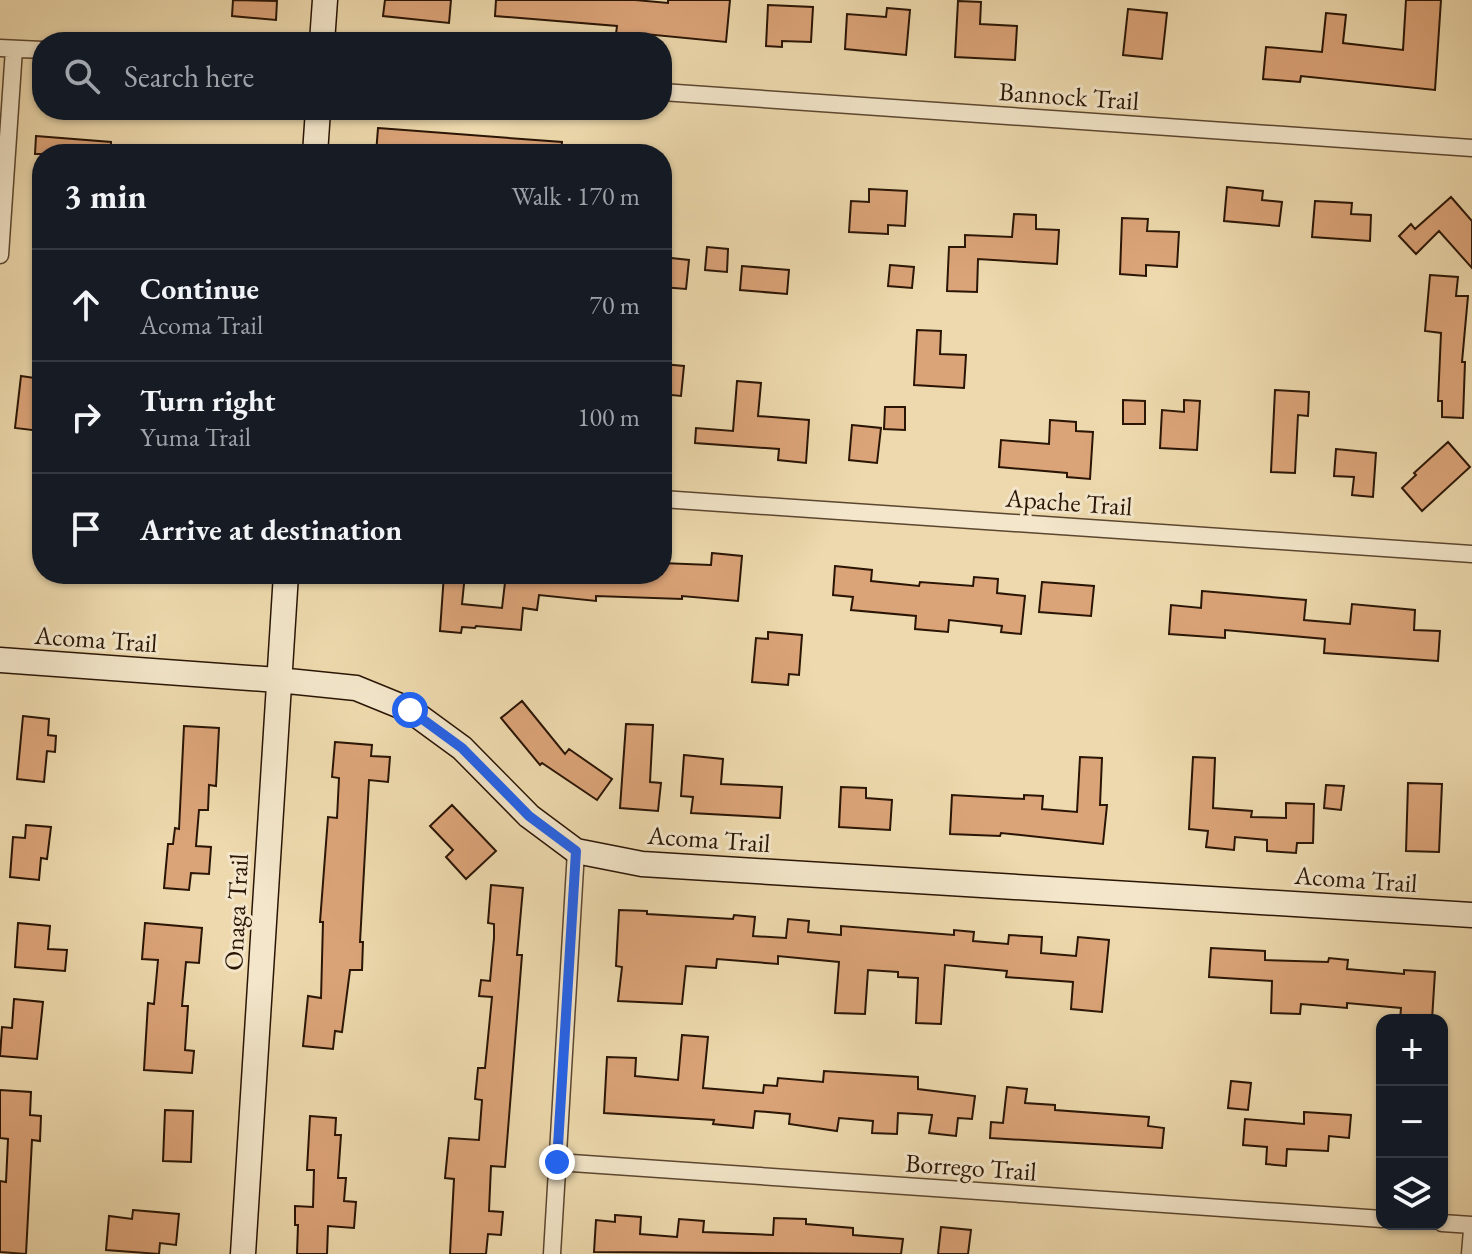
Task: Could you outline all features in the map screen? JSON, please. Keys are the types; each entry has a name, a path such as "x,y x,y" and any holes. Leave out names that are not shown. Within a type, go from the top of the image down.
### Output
{"street":[{"path":"323,32 325,0"},
{"path":"0,255 7,48 32,49"},
{"name":"Bannock Trail","path":"672,93 1472,148"},
{"path":"316,144 317,120"},
{"name":"Apache Trail","path":"672,500 1472,554"},
{"name":"Onaga Trail","path":"243,1254 285,584"},
{"name":"Acoma Trail","path":"0,660 356,688 410,710 462,748 529,816 576,851 642,864 1472,915"},
{"path":"552,1254 576,851"},
{"name":"Borrego Trail","path":"557,1162 1376,1219"},
{"path":"1448,1224 1472,1228 1470,1254"}],"building":[{"path":"233,0 277,1 276,20 232,16"},
{"path":"385,0 451,0 449,23 383,16"},
{"path":"496,0 635,0 668,3 668,0 730,0 726,42 672,37 672,32 616,32 617,26 495,16"},
{"path":"1406,0 1441,0 1435,90 1301,76 1300,82 1263,79 1266,47 1322,52 1326,13 1346,15 1343,43 1403,50"},
{"path":"958,1 981,2 980,24 1017,26 1015,60 955,57"},
{"path":"768,5 813,7 811,42 782,41 782,47 766,46"},
{"path":"887,8 910,10 906,55 845,49 847,14 886,17"},
{"path":"1128,9 1167,13 1162,59 1123,55"},
{"path":"378,128 562,142 562,144 377,144"},
{"path":"36,136 111,142 111,144 36,144"},
{"path":"1227,187 1263,191 1262,200 1282,202 1279,226 1224,221"},
{"path":"869,189 907,191 905,226 888,225 888,234 849,232 851,201 869,202"},
{"path":"1451,197 1472,221 1472,268 1439,231 1416,254 1399,236 1411,224 1415,229"},
{"path":"1315,201 1352,203 1351,214 1371,215 1370,241 1312,237"},
{"path":"1014,214 1036,215 1036,229 1059,230 1057,264 978,259 977,292 947,291 949,247 965,247 965,235 1012,237"},
{"path":"1122,218 1148,219 1147,231 1179,232 1177,267 1146,265 1146,276 1120,274"},
{"path":"707,247 728,249 727,272 705,270"},
{"path":"672,258 689,260 686,289 672,288"},
{"path":"890,265 914,267 912,288 888,286"},
{"path":"742,266 789,270 787,294 740,290"},
{"path":"1430,275 1458,277 1456,296 1468,296 1462,362 1465,362 1463,418 1442,417 1442,401 1438,401 1441,333 1425,331"},
{"path":"917,330 941,331 940,354 966,355 964,388 914,385"},
{"path":"672,365 684,366 681,396 672,395"},
{"path":"21,376 32,378 32,430 15,428"},
{"path":"737,381 761,383 758,416 809,420 806,463 778,460 779,449 695,443 696,428 733,431"},
{"path":"1275,390 1309,392 1308,416 1298,415 1295,473 1271,472"},
{"path":"1123,400 1145,401 1145,424 1123,424"},
{"path":"1184,400 1200,401 1197,450 1160,448 1162,410 1184,412"},
{"path":"885,407 905,407 905,430 884,429"},
{"path":"1050,420 1076,422 1076,431 1093,432 1090,479 1067,477 1067,473 999,467 1001,440 1049,444"},
{"path":"852,425 881,428 877,463 849,460"},
{"path":"1448,442 1470,467 1422,511 1402,488"},
{"path":"1336,449 1376,453 1373,497 1352,495 1354,477 1334,476"},
{"path":"712,553 742,556 738,601 682,596 682,599 596,596 596,601 539,595 537,610 523,608 521,630 476,626 462,627 461,633 440,631 443,584 464,584 462,604 502,608 505,584 672,584 672,563 711,565"},
{"path":"835,566 872,570 871,581 919,586 920,582 973,586 974,577 998,579 997,593 1025,596 1021,634 1001,632 1002,626 949,620 948,632 915,629 916,616 851,610 853,597 833,595"},
{"path":"1042,582 1094,586 1091,616 1039,612"},
{"path":"1202,591 1306,600 1304,620 1350,624 1352,604 1415,610 1414,630 1440,631 1438,661 1324,653 1325,639 1225,630 1225,638 1169,634 1171,605 1201,608"},
{"path":"768,632 802,635 799,675 789,674 788,685 752,682 756,638 768,639"},
{"path":"522,701 565,754 569,749 612,779 597,800 542,763 540,765 501,718"},
{"path":"23,716 49,719 48,735 56,736 55,752 47,751 44,782 17,779"},
{"path":"626,724 653,725 650,782 661,783 658,811 620,808"},
{"path":"184,726 219,728 216,786 209,785 208,810 199,810 196,846 211,847 209,874 191,873 189,890 164,888 168,844 173,844 175,828 179,829"},
{"path":"335,742 372,745 371,756 390,757 388,782 369,780 360,942 363,942 362,970 350,970 342,1032 335,1031 333,1049 303,1046 308,996 321,998 323,922 320,922 328,817 337,818 339,778 332,777"},
{"path":"684,755 723,759 721,784 782,787 780,818 691,813 693,797 681,796"},
{"path":"1080,757 1102,758 1100,805 1107,805 1103,844 1001,833 1000,836 950,834 952,795 1024,799 1024,795 1043,796 1042,809 1077,812"},
{"path":"1193,757 1215,758 1213,808 1252,811 1251,817 1286,818 1286,803 1314,804 1313,843 1297,843 1296,853 1267,851 1267,840 1235,837 1234,850 1206,847 1208,831 1189,829"},
{"path":"1408,783 1442,784 1439,852 1406,851"},
{"path":"1326,785 1344,786 1341,810 1324,808"},
{"path":"841,787 866,788 866,798 892,800 890,830 839,827"},
{"path":"452,805 496,851 466,879 446,857 453,850 430,826"},
{"path":"26,825 51,827 47,859 41,858 39,880 10,877 13,837 25,838"},
{"path":"491,885 523,888 517,955 522,955 505,1167 491,1166 489,1211 503,1212 501,1235 488,1234 486,1254 450,1254 454,1179 445,1178 449,1138 479,1140 482,1100 475,1099 478,1068 485,1068 492,997 479,996 481,980 490,981 494,938 494,924 488,923"},
{"path":"619,910 733,919 734,915 755,917 753,936 786,938 788,919 809,921 808,932 841,935 841,926 954,935 954,930 974,932 973,941 1008,944 1009,935 1042,937 1041,953 1076,956 1078,937 1109,940 1102,1012 1071,1009 1073,982 1006,977 1007,971 945,965 941,1024 916,1023 918,978 898,977 898,972 868,970 865,1014 835,1013 839,962 778,956 778,964 717,959 716,968 686,966 682,1004 618,1001 622,967 616,966"},
{"path":"18,923 50,926 48,949 67,950 65,971 15,967"},
{"path":"145,923 202,928 199,963 186,962 182,1006 188,1006 185,1050 194,1051 192,1073 144,1070 148,1003 154,1004 158,960 142,959"},
{"path":"1211,948 1265,951 1265,960 1348,960 1347,969 1404,974 1404,970 1435,972 1432,1014 1400,1014 1401,1008 1347,1003 1347,1008 1301,1004 1300,1014 1271,1013 1272,981 1209,977"},
{"path":"14,999 43,1002 37,1059 0,1056 2,1027 12,1028"},
{"path":"682,1035 708,1037 703,1088 763,1093 764,1085 777,1086 778,1078 823,1082 824,1071 918,1077 918,1089 975,1096 972,1119 958,1118 956,1136 929,1133 932,1115 898,1113 897,1134 872,1133 873,1121 839,1118 837,1131 789,1124 790,1114 755,1111 753,1128 713,1124 714,1120 604,1113 607,1057 636,1058 635,1076 678,1080"},
{"path":"1231,1081 1251,1083 1248,1110 1228,1108"},
{"path":"1007,1087 1027,1089 1025,1103 1055,1105 1055,1110 1149,1117 1148,1126 1164,1128 1162,1148 990,1138 991,1122 1003,1123"},
{"path":"0,1090 31,1092 30,1115 41,1116 40,1141 32,1140 26,1254 0,1252 0,1181 6,1182 8,1139 0,1138"},
{"path":"165,1110 193,1111 191,1162 163,1161"},
{"path":"1304,1112 1351,1115 1349,1138 1329,1136 1328,1151 1287,1149 1286,1166 1266,1164 1267,1147 1243,1145 1245,1119 1304,1124"},
{"path":"310,1116 336,1118 335,1135 341,1135 338,1178 346,1178 344,1201 356,1202 354,1228 328,1226 327,1254 297,1254 295,1206 313,1207 314,1170 307,1170"},
{"path":"133,1210 179,1214 176,1245 160,1243 159,1254 106,1250 109,1216 132,1219"},
{"path":"615,1215 641,1217 640,1234 677,1237 679,1219 704,1221 703,1232 773,1235 774,1218 806,1219 806,1224 853,1228 853,1235 903,1239 901,1254 594,1252 596,1220 615,1222"},
{"path":"941,1227 971,1230 968,1254 938,1254"}],"route":[{"path":"410,710 462,748 529,816 576,851 557,1162"}]}
